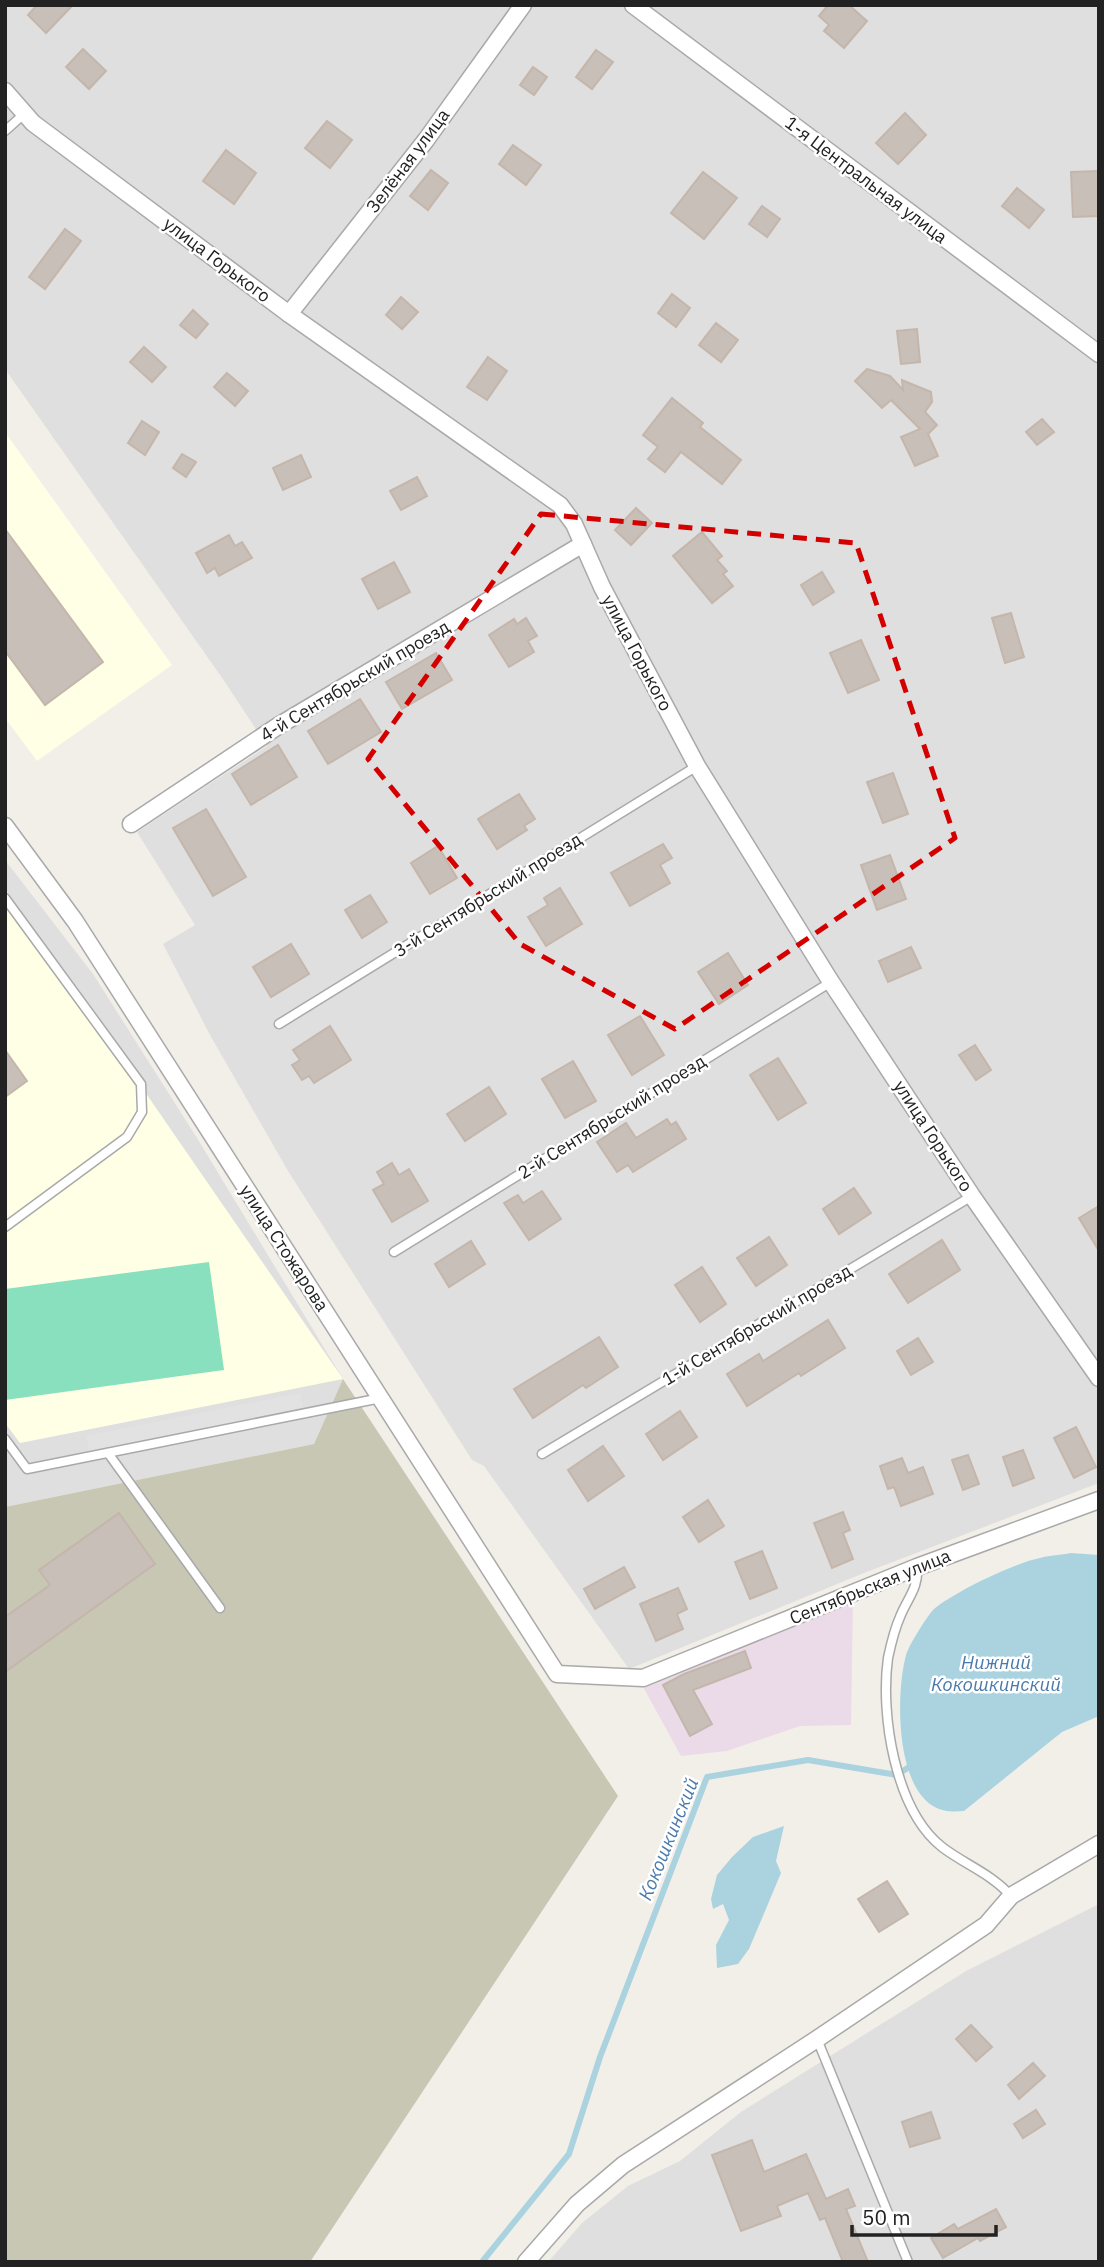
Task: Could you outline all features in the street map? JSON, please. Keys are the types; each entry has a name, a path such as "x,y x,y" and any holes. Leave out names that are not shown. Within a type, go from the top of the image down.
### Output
{"street":[{"name":"Зелёная улица","path":"289,314 426,139 523,5"},
{"name":"1-я Центральная улица","path":"633,5 1099,354"},
{"name":"улица Горького","path":"5,91 24,114 289,314 546,495 568,515 601,587 697,766 831,982 972,1196 1099,1378"},
{"name":"4-й Сентябрьский проезд","path":"131,824 278,726 583,544"},
{"name":"улица Стожарова","path":"5,826 75,921 557,1674 643,1678"},
{"name":"Сентябрьская улица","path":"643,1678 918,1567 1099,1500"},
{"path":"526,2262 577,2204 624,2165 986,1925 1011,1896 1099,1844"}],"lane":[{"path":"5,131 24,114"},
{"name":"3-й Сентябрьский проезд","path":"279,1024 697,766"},
{"path":"5,898 141,1084 142,1112 127,1137 5,1227"},
{"name":"2-й Сентябрьский проезд","path":"394,1252 831,982"},
{"name":"1-й Сентябрьский проезд","path":"542,1454 972,1196"},
{"path":"5,1439 27,1469 381,1398"},
{"path":"108,1453 220,1608"},
{"path":"918,1567 916,1584 900,1616 888,1661 890,1722 897,1775 909,1807 934,1840 995,1881 1011,1896"},
{"path":"817,2039 908,2262"}],"highlighted area":[{"path":"541,514 856,543 955,838 675,1029 520,944 368,759"}],"shaded area":[{"path":"5,5 1099,5 1099,1483 864,1573 629,1669 484,1466 472,1460 288,1171 210,1035 163,944 195,925 137,832 267,746 5,369"},
{"path":"5,432 172,665 37,761 5,718"},
{"path":"5,860 93,974 197,1138 343,1379 314,1444 5,1507"},
{"path":"5,889 343,1379 20,1443 5,1423"},
{"path":"343,1379 618,1796 310,2262 5,2262 5,1507 314,1444"},
{"path":"300,1393 303,1408 89,1451 86,1436"},
{"path":"853,1601 851,1725 800,1726 727,1751 681,1756 642,1685"},
{"path":"1099,1904 1099,2262 548,2262 582,2223 628,2186 680,2161 741,2112 966,1971"}],"green space":[{"path":"209,1262 224,1370 5,1400 5,1289"}],"water":[{"name":"Нижний Кокошкинский","path":"1071,1553 1099,1555 1099,1716 1062,1732 964,1811 948,1811 933,1806 911,1778 905,1758 900,1713 901,1691 906,1655 911,1645 934,1609 955,1595 1015,1566 1044,1557"},
{"path":"784,1826 776,1861 781,1873 749,1949 738,1964 717,1968 716,1945 729,1920 723,1904 713,1909 711,1899 717,1875 753,1837"}],"building":[{"path":"37,5 73,5 46,33 28,15"},
{"path":"828,5 849,5 867,21 844,48 824,31 829,25 819,16"},
{"path":"83,49 106,71 89,89 66,67"},
{"path":"596,50 613,62 592,89 576,77"},
{"path":"533,67 547,77 534,95 520,85"},
{"path":"905,113 926,135 898,164 876,143"},
{"path":"327,121 352,140 330,168 305,148"},
{"path":"513,145 541,165 526,185 499,164"},
{"path":"226,150 256,173 234,204 203,181"},
{"path":"431,170 448,183 428,210 410,196"},
{"path":"1099,171 1099,216 1073,217 1071,172"},
{"path":"703,172 737,198 704,239 671,213"},
{"path":"1017,188 1044,210 1029,228 1002,206"},
{"path":"762,206 780,219 767,237 749,224"},
{"path":"65,229 81,241 45,289 29,277"},
{"path":"672,294 690,308 676,327 658,313"},
{"path":"401,297 418,312 402,329 386,315"},
{"path":"193,310 208,324 196,338 180,325"},
{"path":"716,323 738,340 721,362 699,345"},
{"path":"917,329 920,362 901,364 897,331"},
{"path":"144,347 166,367 152,382 130,362"},
{"path":"488,357 507,371 487,400 467,387"},
{"path":"867,369 890,376 903,390 902,380 931,392 932,402 925,412 937,425 928,434 938,456 915,466 901,437 920,429 891,400 882,408 855,381"},
{"path":"227,373 248,391 235,406 214,387"},
{"path":"672,398 703,423 700,427 741,460 722,484 681,452 665,472 648,459 658,447 643,435"},
{"path":"1042,419 1054,432 1037,445 1026,432"},
{"path":"142,421 159,432 145,455 128,443"},
{"path":"182,454 196,462 186,477 173,468"},
{"path":"301,455 311,477 283,490 273,468"},
{"path":"417,477 427,496 401,510 390,491"},
{"path":"636,508 652,523 631,545 615,530"},
{"path":"5,529 103,662 45,705 5,651"},
{"path":"702,532 722,556 717,560 727,571 723,574 733,586 712,603 673,556"},
{"path":"229,535 235,546 242,542 252,558 219,576 215,568 207,573 196,553"},
{"path":"394,562 410,592 378,609 362,579"},
{"path":"822,572 834,592 813,605 801,585"},
{"path":"1011,613 1024,657 1005,663 992,618"},
{"path":"526,618 537,636 528,641 534,652 509,667 489,635 514,619 517,624"},
{"path":"861,640 879,680 848,693 830,653"},
{"path":"436,653 452,680 402,709 386,682"},
{"path":"360,699 381,732 328,764 308,731"},
{"path":"278,745 297,777 251,805 232,774"},
{"path":"893,773 908,814 883,823 867,782"},
{"path":"519,794 535,819 524,826 527,830 497,849 478,819"},
{"path":"206,809 246,877 213,896 173,828"},
{"path":"663,844 672,858 660,865 670,883 630,906 611,873"},
{"path":"438,846 457,878 430,894 411,863"},
{"path":"890,855 906,899 877,910 861,865"},
{"path":"560,888 582,924 546,946 528,917 548,905 544,898"},
{"path":"370,895 387,922 362,938 345,910"},
{"path":"291,944 309,974 271,997 253,967"},
{"path":"911,947 921,968 888,982 879,961"},
{"path":"728,953 748,985 719,1004 698,972"},
{"path":"640,1016 664,1055 632,1075 608,1035"},
{"path":"330,1026 351,1060 314,1083 309,1076 302,1080 292,1065 300,1060 293,1050"},
{"path":"975,1045 991,1070 976,1080 959,1055"},
{"path":"5,1050 27,1081 5,1097"},
{"path":"778,1058 806,1103 778,1120 750,1075"},
{"path":"573,1061 596,1101 565,1118 542,1079"},
{"path":"489,1087 506,1114 465,1141 447,1114"},
{"path":"667,1119 671,1125 676,1122 686,1139 633,1172 628,1165 617,1172 597,1142 626,1123 636,1138"},
{"path":"392,1163 399,1175 409,1169 428,1201 392,1222 373,1190 384,1184 377,1172"},
{"path":"854,1188 871,1213 839,1234 823,1209"},
{"path":"542,1191 561,1219 529,1240 504,1203 518,1195 523,1203"},
{"path":"1099,1206 1099,1251 1079,1218"},
{"path":"769,1237 787,1265 756,1286 737,1258"},
{"path":"942,1240 960,1270 908,1303 889,1274"},
{"path":"471,1241 485,1264 449,1287 435,1264"},
{"path":"702,1267 726,1304 700,1322 675,1285"},
{"path":"828,1320 845,1348 747,1406 727,1374 759,1354 763,1361"},
{"path":"599,1337 618,1367 586,1388 583,1385 533,1418 514,1389"},
{"path":"918,1338 933,1362 911,1375 897,1351"},
{"path":"680,1411 697,1437 663,1460 646,1434"},
{"path":"1076,1427 1096,1467 1074,1478 1054,1438"},
{"path":"603,1446 624,1476 588,1501 568,1470"},
{"path":"1023,1450 1034,1478 1013,1486 1003,1457"},
{"path":"968,1455 979,1484 963,1490 952,1460"},
{"path":"902,1458 908,1473 923,1467 933,1494 901,1506 894,1487 888,1489 880,1466"},
{"path":"708,1500 724,1526 699,1542 683,1517"},
{"path":"843,1512 850,1530 843,1533 853,1559 832,1568 814,1523"},
{"path":"119,1513 155,1564 5,1672 5,1617 50,1585 39,1570"},
{"path":"762,1551 777,1588 750,1599 735,1562"},
{"path":"624,1567 635,1587 595,1609 584,1589"},
{"path":"678,1588 687,1609 677,1614 683,1629 656,1641 640,1604"},
{"path":"745,1651 751,1668 693,1690 712,1724 690,1736 663,1685 684,1674"},
{"path":"887,1881 908,1914 879,1932 858,1899"},
{"path":"971,2025 992,2047 976,2061 956,2039"},
{"path":"1033,2063 1045,2076 1019,2099 1008,2085"},
{"path":"1036,2110 1045,2124 1023,2138 1014,2124"},
{"path":"931,2112 940,2138 910,2147 902,2122"},
{"path":"752,2140 764,2172 806,2154 826,2199 848,2189 855,2206 846,2209 868,2262 843,2262 825,2218 820,2220 808,2193 777,2206 781,2216 741,2231 712,2155"},
{"path":"996,2209 1006,2227 980,2241 978,2238 943,2258 931,2238 954,2224 958,2229"}],"waterway":[{"name":"Кокошкинский","path":"482,2262 569,2154 600,2057 707,1777 808,1760 897,1775 915,1763"}]}
